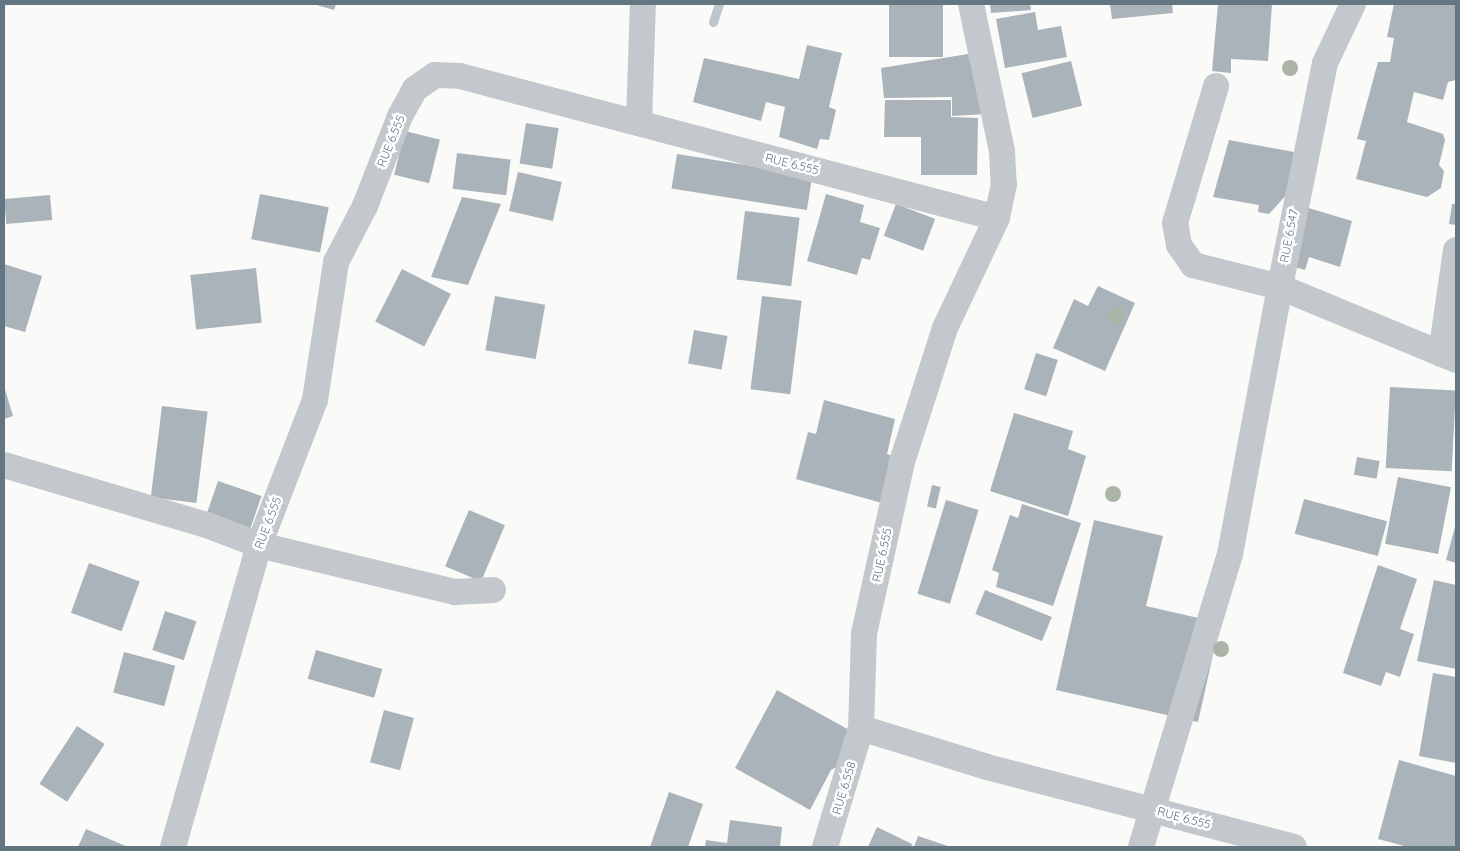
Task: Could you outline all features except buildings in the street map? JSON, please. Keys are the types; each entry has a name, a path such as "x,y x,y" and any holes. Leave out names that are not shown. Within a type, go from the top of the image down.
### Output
{"street":[{"path":"639,122 643,4"},
{"path":"971,4 1002,151 1004,184 997,218"},
{"name":"RUE 6.547","path":"1141,847 1150,809 1230,554 1280,287 1325,63 1353,4"},
{"name":"RUE 6.555","path":"173,847 259,545 315,400 336,262 415,89 435,75 460,76 997,218 945,328 902,462 864,634 861,728 987,767 1294,847"},
{"path":"1216,86 1175,223 1179,245 1193,265 1280,287 1448,357 1456,250"},
{"path":"4,465 259,545 455,592 494,590"},
{"name":"RUE 6.558","path":"824,847 861,728"}],"waterway":[{"path":"713,22 719,4"}]}
